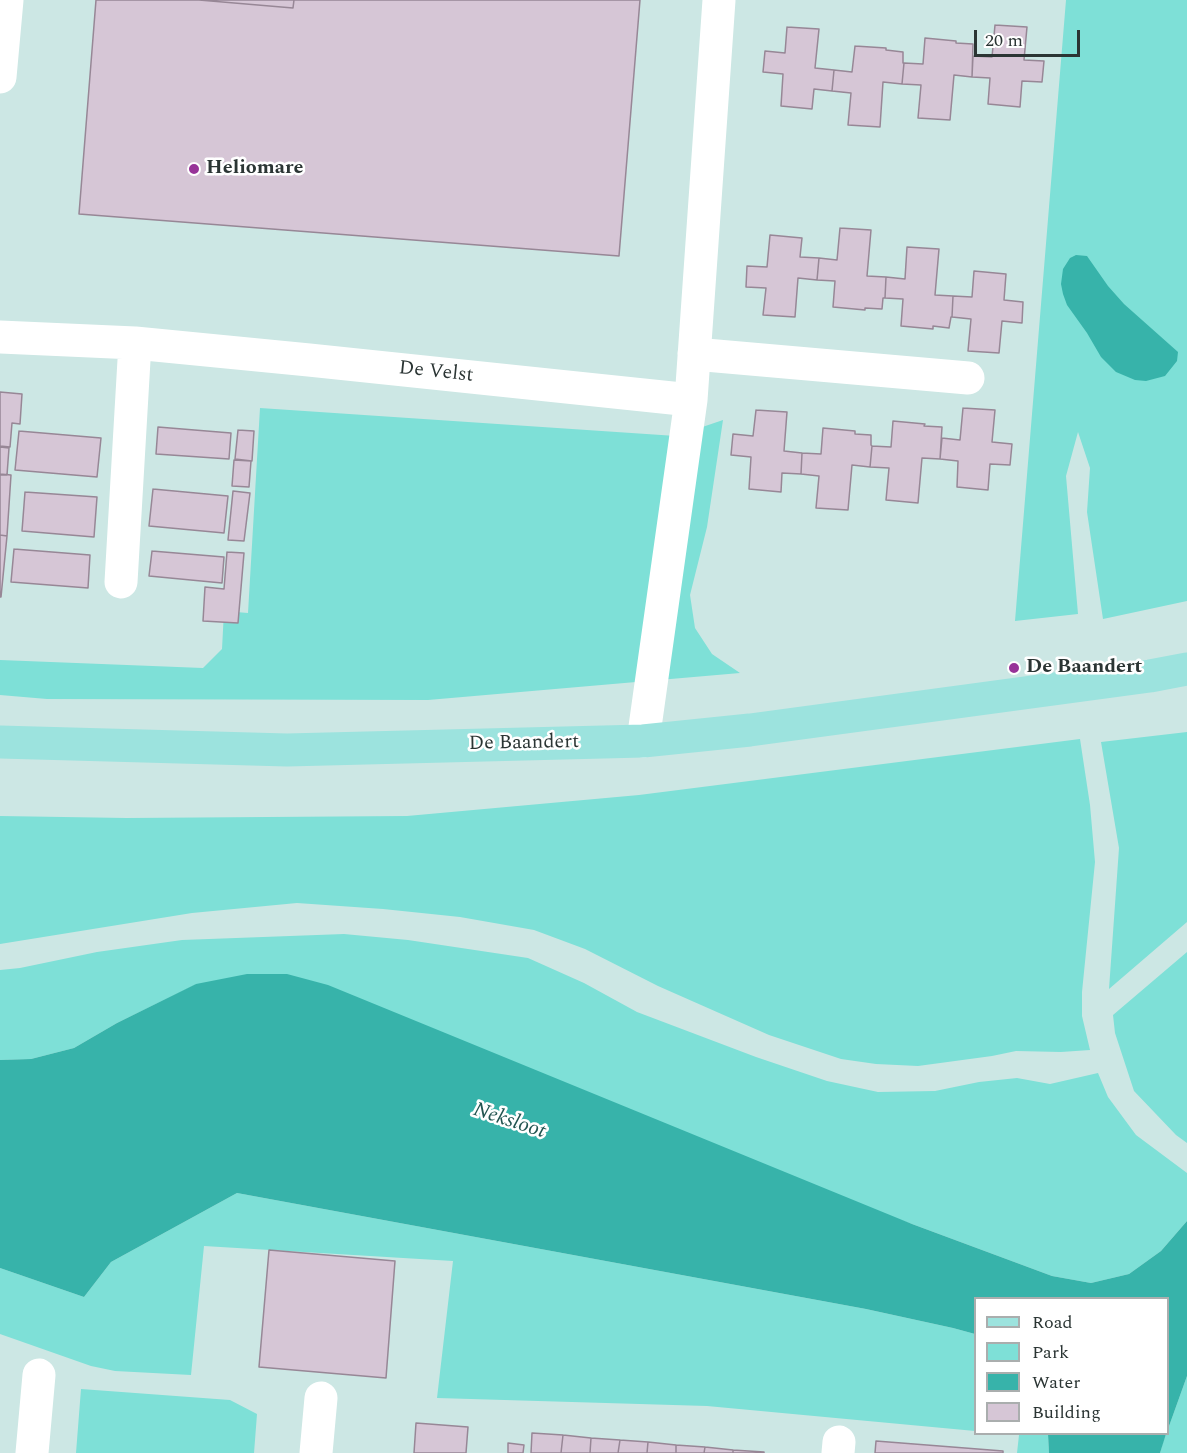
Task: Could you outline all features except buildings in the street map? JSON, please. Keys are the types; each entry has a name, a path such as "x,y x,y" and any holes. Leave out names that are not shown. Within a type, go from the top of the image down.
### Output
{"main road":[{"name":"De Baandert","path":"0,742 288,750 643,741 762,729 1138,678 1187,669"}],"street":[{"path":"0,77 7,0"},
{"path":"643,741 691,400 718,0"},
{"name":"De Velst","path":"0,337 135,343 691,400"},
{"path":"121,582 135,343"},
{"path":"694,354 968,378"},
{"path":"32,1453 39,1375"},
{"path":"316,1453 321,1398"}],"green space":[{"path":"1066,0 1187,0 1187,601 1103,619 1087,512 1090,468 1078,432 1066,476 1078,614 1015,621"},
{"path":"260,408 676,436 723,420 707,527 690,595 695,628 712,654 740,673 428,700 47,699 0,695 0,660 203,668 222,649 224,611 248,613"},
{"path":"1187,732 1187,922 1109,989 1119,848 1101,742"},
{"path":"1080,739 1090,805 1095,862 1082,992 1082,1016 1090,1050 1016,1051 918,1066 876,1064 841,1059 769,1035 658,986 585,949 534,930 460,917 383,909 297,903 192,913 0,944 0,816 127,818 407,816 639,795"},
{"path":"344,934 408,940 528,958 584,983 637,1012 827,1081 878,1092 935,1091 979,1082 1017,1078 1050,1084 1098,1073 1108,1097 1136,1135 1187,1173 1187,1221 1161,1251 1129,1274 1091,1283 1052,1276 912,1224 197,984 117,1023 74,1048 31,1059 0,1060 0,970 97,952 182,940"},
{"path":"1187,952 1187,1143 1176,1135 1134,1091 1115,1033 1113,1015"},
{"path":"237,1193 866,1309 974,1334 974,1431 707,1406 437,1398 453,1261 204,1246 191,1375 115,1371 91,1366 0,1334 0,1268 84,1297 111,1262"},
{"path":"1187,1376 1187,1453 1160,1453 1166,1435 1169,1435 1169,1426"},
{"path":"81,1389 230,1400 257,1414 254,1453 76,1453"},
{"path":"1019,1435 1048,1435 1049,1453 1017,1453"}],"water":[{"path":"1076,255 1087,256 1124,304 1178,352 1177,361 1165,376 1146,381 1135,380 1116,372 1101,357 1067,305 1063,294 1061,284 1063,269 1070,258"},
{"name":"Neksloot","path":"247,974 287,974 328,985 912,1224 1052,1276 1091,1283 1129,1274 1161,1251 1187,1221 1187,1376 1169,1426 1169,1297 974,1297 974,1334 866,1309 237,1193 111,1262 84,1297 0,1268 0,1060 31,1059 74,1048 117,1023 196,984"},
{"path":"1048,1435 1166,1435 1160,1453 1049,1453"}],"place":[{"name":"Heliomare","path":"194,169"},
{"name":"De Baandert","path":"1014,668"}]}
